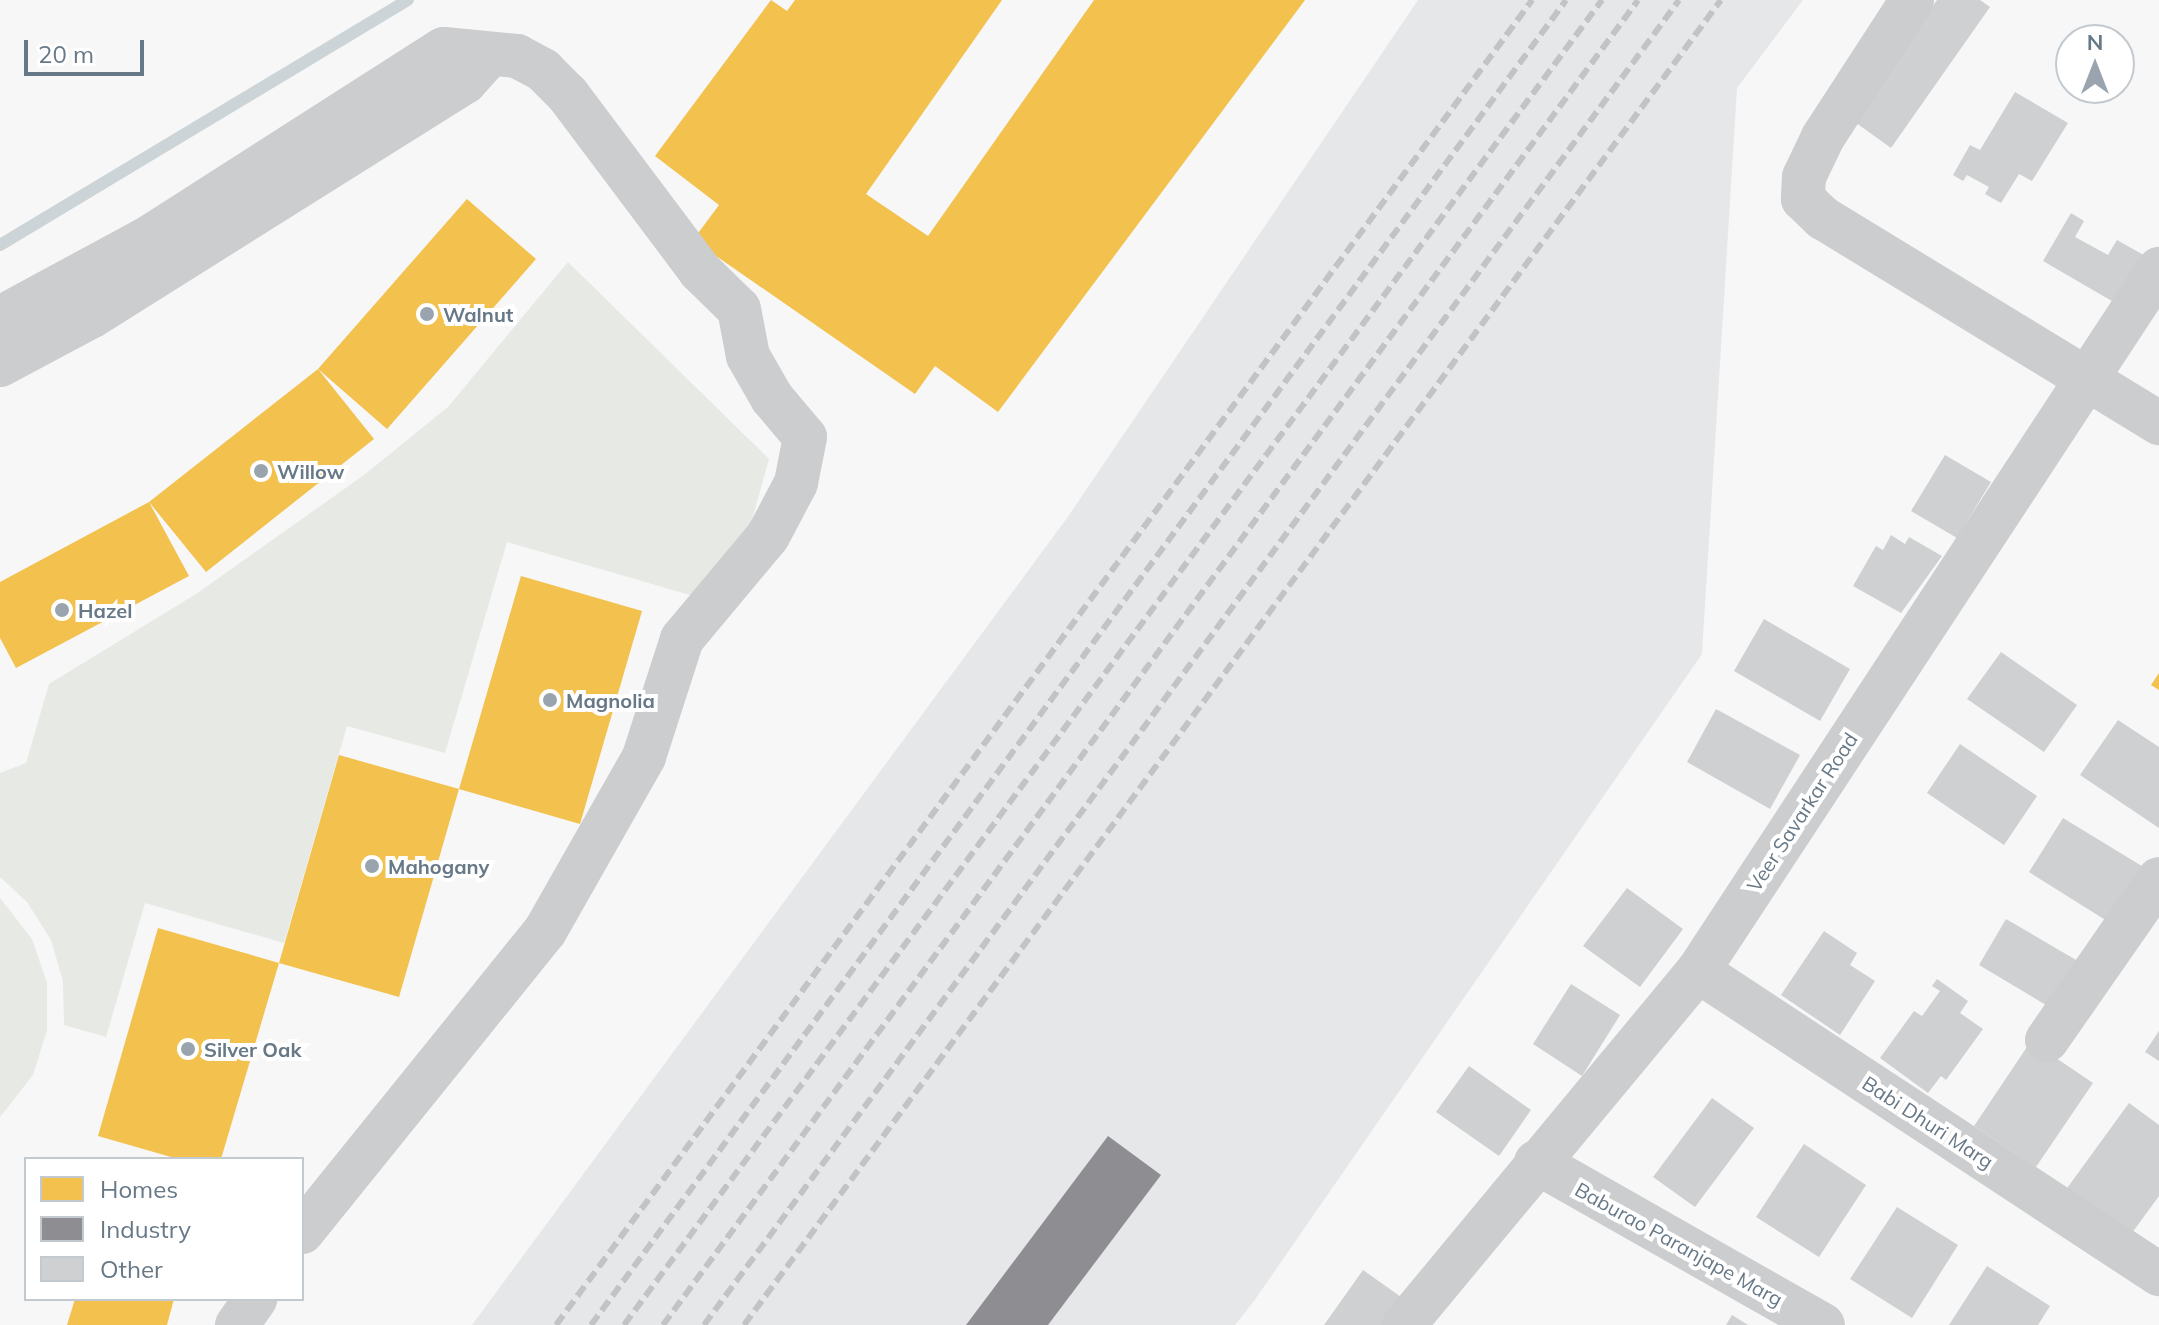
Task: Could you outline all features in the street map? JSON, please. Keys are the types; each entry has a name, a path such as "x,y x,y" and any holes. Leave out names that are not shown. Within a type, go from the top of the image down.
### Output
{"street":[{"path":"1912,0 1823,137 1804,177 1803,199 1823,218 2159,423"},
{"path":"0,365 126,272 444,49 517,56 543,70 568,95 700,271 739,309 748,356 772,398 805,437 796,483 768,536 682,639 644,757 545,931 304,1230"},
{"name":"Veer Savarkar Road","path":"1404,1325 1536,1162 1698,971 2159,269"},
{"path":"0,318 126,272"},
{"path":"2047,1040 2159,879"},
{"name":"Babi Dhuri Marg","path":"1698,971 2159,1274"},
{"name":"Baburao Paranjape Marg","path":"1536,1162 1823,1325"},
{"path":"237,1325 254,1301"}],"shaded area":[{"path":"1418,0 1803,0 1737,88 1702,654 1254,1301 1235,1325 472,1325 1067,518"},
{"path":"568,262 769,459 728,606 507,542 445,753 347,726 284,943 145,903 106,1037 64,1025 63,981 51,940 27,902 0,877 0,773 26,763 49,684 196,594 364,475 448,407"},
{"path":"0,898 32,939 47,983 47,1030 33,1075 0,1117"}],"building: Homes":[{"path":"771,0 787,11 795,0 1002,0 866,194 928,236 1094,0 1305,0 998,412 935,366 915,394 693,240 719,205 655,156"},
{"name":"Walnut","path":"467,199 536,259 387,429 318,369"},
{"name":"Willow","path":"318,369 374,439 206,572 149,502"},
{"name":"Hazel","path":"149,502 189,576 16,668 0,638 0,582"},
{"name":"Magnolia","path":"521,576 642,611 580,824 459,789"},
{"path":"2159,673 2159,690 2151,685"},
{"name":"Mahogany","path":"339,755 459,789 399,997 279,963"},
{"name":"Silver Oak","path":"158,928 279,963 222,1157 171,1157 98,1136"},
{"path":"74,1301 173,1301 167,1325 67,1325"}],"building: Industry":[{"path":"1108,1136 1161,1175 1048,1325 966,1325"}],"building: Other":[{"path":"1937,0 1980,0 1990,7 1891,148 1852,120"},
{"path":"2015,92 2068,123 2032,181 2019,174 2001,203 1985,194 1989,187 1967,175 1963,181 1953,175 1970,145 1980,150"},
{"path":"2071,213 2084,221 2075,237 2108,255 2117,240 2149,258 2117,304 2043,261"},
{"path":"1945,455 1991,482 1957,538 1911,511"},
{"path":"1891,535 1905,544 1909,537 1942,556 1901,613 1853,586 1876,546 1883,550"},
{"path":"1764,619 1850,669 1820,721 1734,671"},
{"path":"2001,652 2077,705 2044,752 1967,699"},
{"path":"1716,709 1800,755 1770,809 1687,762"},
{"path":"2118,720 2159,747 2159,828 2080,775"},
{"path":"1960,744 2037,796 2004,845 1927,793"},
{"path":"2063,818 2150,871 2115,926 2029,872"},
{"path":"1627,888 1683,929 1640,987 1583,946"},
{"path":"2006,919 2083,964 2056,1011 1979,965"},
{"path":"1824,931 1857,953 1850,965 1875,981 1840,1035 1781,995"},
{"path":"1937,979 1968,1001 1960,1013 1983,1029 1946,1080 1941,1076 1928,1093 1880,1058 1914,1011 1922,1016 1940,991 1932,986"},
{"path":"1571,984 1620,1015 1582,1076 1533,1044"},
{"path":"2159,1031 2159,1061 2145,1052"},
{"path":"2031,1041 2093,1083 2036,1167 1974,1126"},
{"path":"1469,1066 1531,1110 1499,1156 1436,1112"},
{"path":"1712,1098 1754,1128 1695,1207 1653,1177"},
{"path":"2129,1103 2159,1125 2159,1196 2121,1248 2057,1202"},
{"path":"1804,1144 1866,1185 1819,1257 1756,1217"},
{"path":"1897,1207 1958,1245 1912,1318 1850,1279"},
{"path":"1987,1266 2050,1306 2038,1325 1949,1325"},
{"path":"1363,1270 1411,1304 1395,1325 1324,1325"},
{"path":"1732,1315 1748,1325 1726,1325"}],"waterway":[{"path":"0,245 408,0"}],"railway":[{"path":"556,1325 1532,0"},
{"path":"591,1325 1566,0"},
{"path":"624,1325 1602,0"},
{"path":"663,1325 1638,0"},
{"path":"704,1325 1679,0"},
{"path":"744,1325 1721,0"}],"place":[{"name":"Walnut","path":"427,314"},
{"name":"Willow","path":"261,471"},
{"name":"Hazel","path":"62,610"},
{"name":"Magnolia","path":"550,700"},
{"name":"Mahogany","path":"372,866"},
{"name":"Silver Oak","path":"188,1049"}]}
